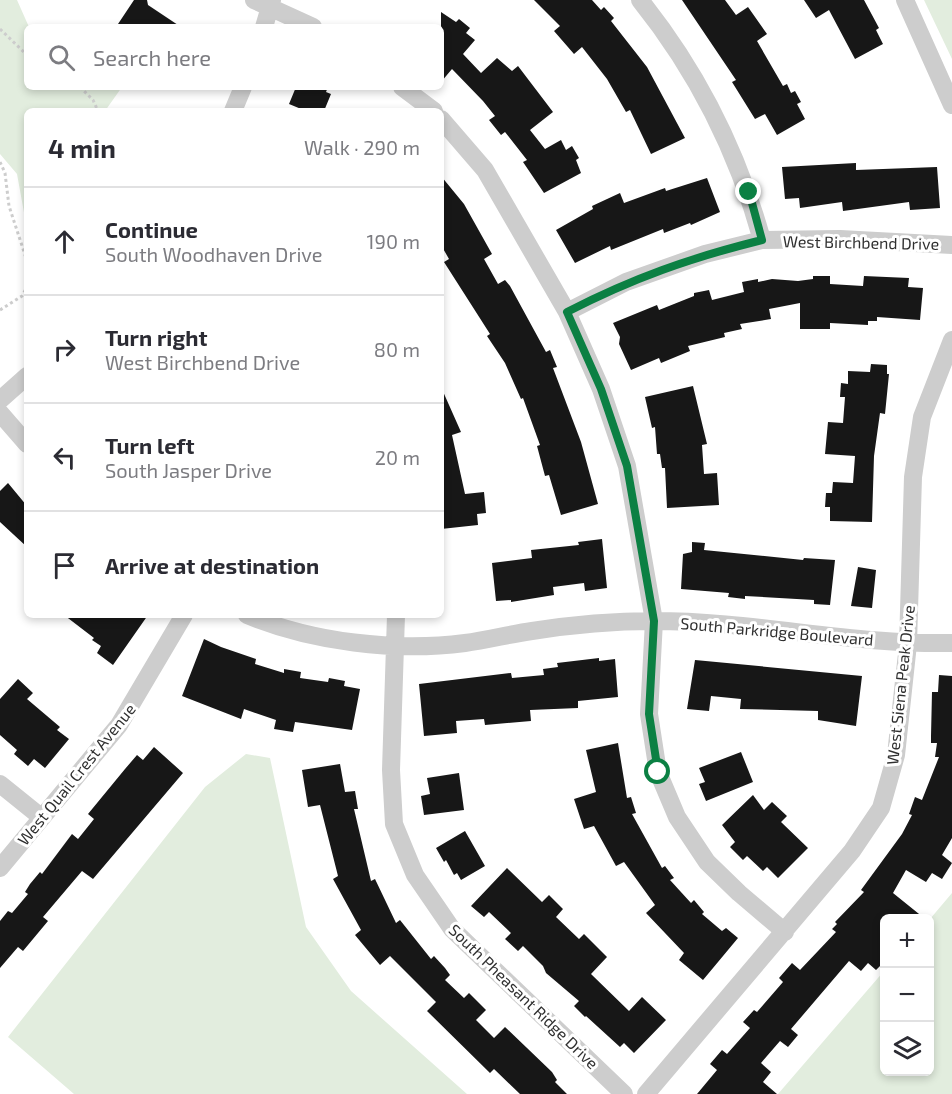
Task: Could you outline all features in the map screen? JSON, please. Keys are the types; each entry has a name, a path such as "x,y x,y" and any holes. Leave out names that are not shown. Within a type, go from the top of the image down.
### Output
{"street":[{"path":"640,0 666,33 716,117 749,192 762,240"},
{"path":"905,0 952,105"},
{"path":"264,24 265,2 307,24"},
{"path":"234,108 242,90"},
{"path":"406,90 430,108"},
{"path":"444,123 484,170 567,312 601,389 627,466 654,621 649,714 658,772 677,817 707,861 739,893 785,932"},
{"name":"West Birchbend Drive","path":"567,312 626,282 705,254 762,240 840,239 952,245"},
{"name":"West Siena Peak Drive","path":"646,1094 852,851 881,808 896,755 908,644 913,477 920,427 952,340"},
{"path":"0,400 24,379"},
{"path":"0,413 24,441"},
{"name":"West Quail Crest Avenue","path":"0,868 119,725 182,618"},
{"name":"South Parkridge Boulevard","path":"256,618 303,634 356,643 464,643 535,630 654,621 770,628 908,644 952,644"},
{"name":"South Pheasant Ridge Drive","path":"396,618 391,770 394,824 415,875 452,928 624,1094"},
{"path":"0,784 41,817"}],"path":[{"path":"0,29 24,52"},
{"path":"83,90 93,100 97,108"},
{"path":"0,162 5,173 9,206 24,252"},
{"path":"0,310 16,301 24,291"}],"green space":[{"path":"0,0 17,0 28,24 24,24 24,90 120,90 107,108 24,108 24,212 17,174 0,154"},
{"path":"924,0 952,0 952,59"},
{"path":"246,754 270,758 306,927 351,991 467,1094 74,1094 8,1037 205,787"},
{"path":"952,893 952,1094 778,1094 880,976 880,1076 934,1076 934,914"}],"building":[{"path":"134,0 147,0 148,5 176,24 118,24"},
{"path":"534,0 592,0 601,10 604,7 614,18 611,21 647,67 685,138 651,154 630,110 626,112 607,79 582,47 574,54 554,31 560,26"},
{"path":"682,0 725,0 736,15 748,7 767,34 757,41 783,86 787,84 791,93 795,91 801,102 797,104 805,119 777,135 765,114 755,119 732,82 736,80"},
{"path":"804,0 864,0 879,28 876,30 883,44 855,59 829,10 816,18"},
{"path":"441,12 456,22 459,19 470,28 466,33 475,40 463,54 481,73 497,58 512,71 518,66 553,112 530,130 545,149 561,140 566,150 572,146 579,158 576,160 581,173 544,193 523,162 527,160 505,132 501,135 489,120 495,116 483,101 452,69 444,78 444,24 441,24"},
{"path":"295,90 327,90 326,92 331,94 325,108 299,108 289,104"},
{"path":"856,163 856,170 937,167 940,208 910,210 909,202 843,211 842,202 800,208 799,198 785,199 782,167"},
{"path":"707,178 720,212 691,225 690,223 664,233 663,229 611,250 610,246 575,263 556,230 593,209 592,206 620,193 624,203 665,188 666,191"},
{"path":"444,180 464,204 492,254 484,259 498,284 505,280 510,286 546,352 550,350 557,367 553,368 581,442 598,504 561,515 549,475 545,476 537,446 540,445 523,398 521,399 505,363 487,336 490,334 444,262 449,259 444,250"},
{"path":"813,276 830,276 830,284 863,286 864,276 909,278 908,287 923,288 920,320 877,317 877,321 868,321 868,325 830,323 830,329 800,329 800,303 769,309 771,319 740,324 742,329 724,333 725,337 688,346 690,351 661,363 659,358 631,370 619,344 620,337 613,323 657,305 659,310 694,296 694,293 709,290 712,300 744,292 742,282 758,279 758,282 772,279 798,281 813,279"},
{"path":"871,364 887,365 887,374 889,374 885,414 880,413 874,456 872,522 830,521 830,507 825,507 826,493 832,493 833,482 853,483 855,456 825,454 828,422 843,423 845,397 840,397 841,383 848,384 848,371 870,372"},
{"path":"693,386 707,444 702,445 704,474 717,473 719,505 667,508 665,468 662,468 660,454 657,454 655,427 652,428 645,397"},
{"path":"444,394 461,432 452,435 465,494 484,492 486,513 477,514 478,525 444,529"},
{"path":"8,483 24,502 24,544 0,522 0,491"},
{"path":"602,539 607,588 585,591 584,583 553,587 554,595 511,602 511,600 496,601 492,563 532,558 531,550 579,545 578,542"},
{"path":"692,542 705,543 704,550 803,560 804,558 835,560 830,605 814,604 814,600 745,596 745,599 728,597 729,593 681,589 683,554 692,552"},
{"path":"858,567 876,570 872,608 851,606"},
{"path":"68,618 146,618 113,665 97,653 101,646 92,640 94,638"},
{"path":"204,639 256,659 255,664 284,673 284,669 301,672 300,678 328,682 329,678 345,681 344,686 360,689 352,730 295,722 293,732 274,729 276,720 244,709 241,719 182,696"},
{"path":"599,658 599,661 615,659 618,697 578,701 578,708 530,710 531,721 485,725 484,719 456,721 457,733 424,736 419,684 511,673 512,678 544,675 543,669 558,667 557,663"},
{"path":"695,660 862,676 856,726 818,720 818,711 740,709 741,699 711,696 709,711 687,709"},
{"path":"939,675 952,676 952,838 942,855 952,863 942,879 932,873 926,882 906,870 893,893 919,914 880,914 880,966 876,970 868,963 861,971 849,961 791,1029 798,1035 788,1047 780,1041 761,1063 771,1072 763,1082 777,1094 697,1094 717,1070 710,1064 722,1050 727,1054 750,1028 743,1022 754,1010 757,1012 783,982 779,978 792,963 800,970 836,932 832,929 837,924 835,922 864,892 861,890 902,834 912,815 909,814 915,797 922,800 939,757 935,757 937,743 931,743 932,692 938,692"},
{"path":"18,679 33,693 27,699 60,727 57,730 69,739 45,768 34,759 28,766 14,754 17,750 0,735 0,699"},
{"path":"618,743 627,798 631,797 636,813 632,814 662,868 665,866 674,878 670,880 691,903 694,900 704,912 702,914 722,931 726,928 738,938 703,980 679,960 684,953 646,913 655,905 624,862 616,866 594,826 584,829 574,799 596,792 586,750"},
{"path":"154,747 183,773 93,879 82,871 43,917 48,921 23,951 18,947 0,968 0,921 8,911 12,913 28,894 25,892 30,884 40,872 42,874 72,834 78,839 94,819 88,814 137,755 143,760"},
{"path":"741,752 753,782 706,801 699,784 705,782 699,768"},
{"path":"340,764 345,792 355,791 358,809 354,809 371,881 375,879 396,923 400,920 431,959 434,956 445,968 450,975 445,980 464,998 469,993 486,1010 476,1020 494,1038 505,1027 552,1072 557,1080 555,1082 567,1094 520,1094 494,1069 490,1073 427,1011 436,1002 390,956 380,965 355,935 361,930 333,879 338,876 320,805 308,807 302,770"},
{"path":"459,773 464,810 424,815 421,796 430,794 427,778"},
{"path":"753,795 764,810 772,802 787,816 781,822 808,848 778,878 767,867 763,871 747,856 743,860 730,847 735,842 722,825"},
{"path":"465,831 485,866 461,880 457,873 454,875 436,848"},
{"path":"507,868 542,902 549,895 563,909 556,917 579,939 584,934 607,957 591,974 629,1011 642,997 666,1020 634,1053 624,1043 620,1047 585,1017 574,1006 579,1001 546,973 543,966 523,946 518,951 505,939 511,933 489,912 484,917 471,906"}],"route":[{"path":"658,772 649,714 654,621 627,466 601,389 567,312 626,282 705,254 762,240 749,192"}]}
